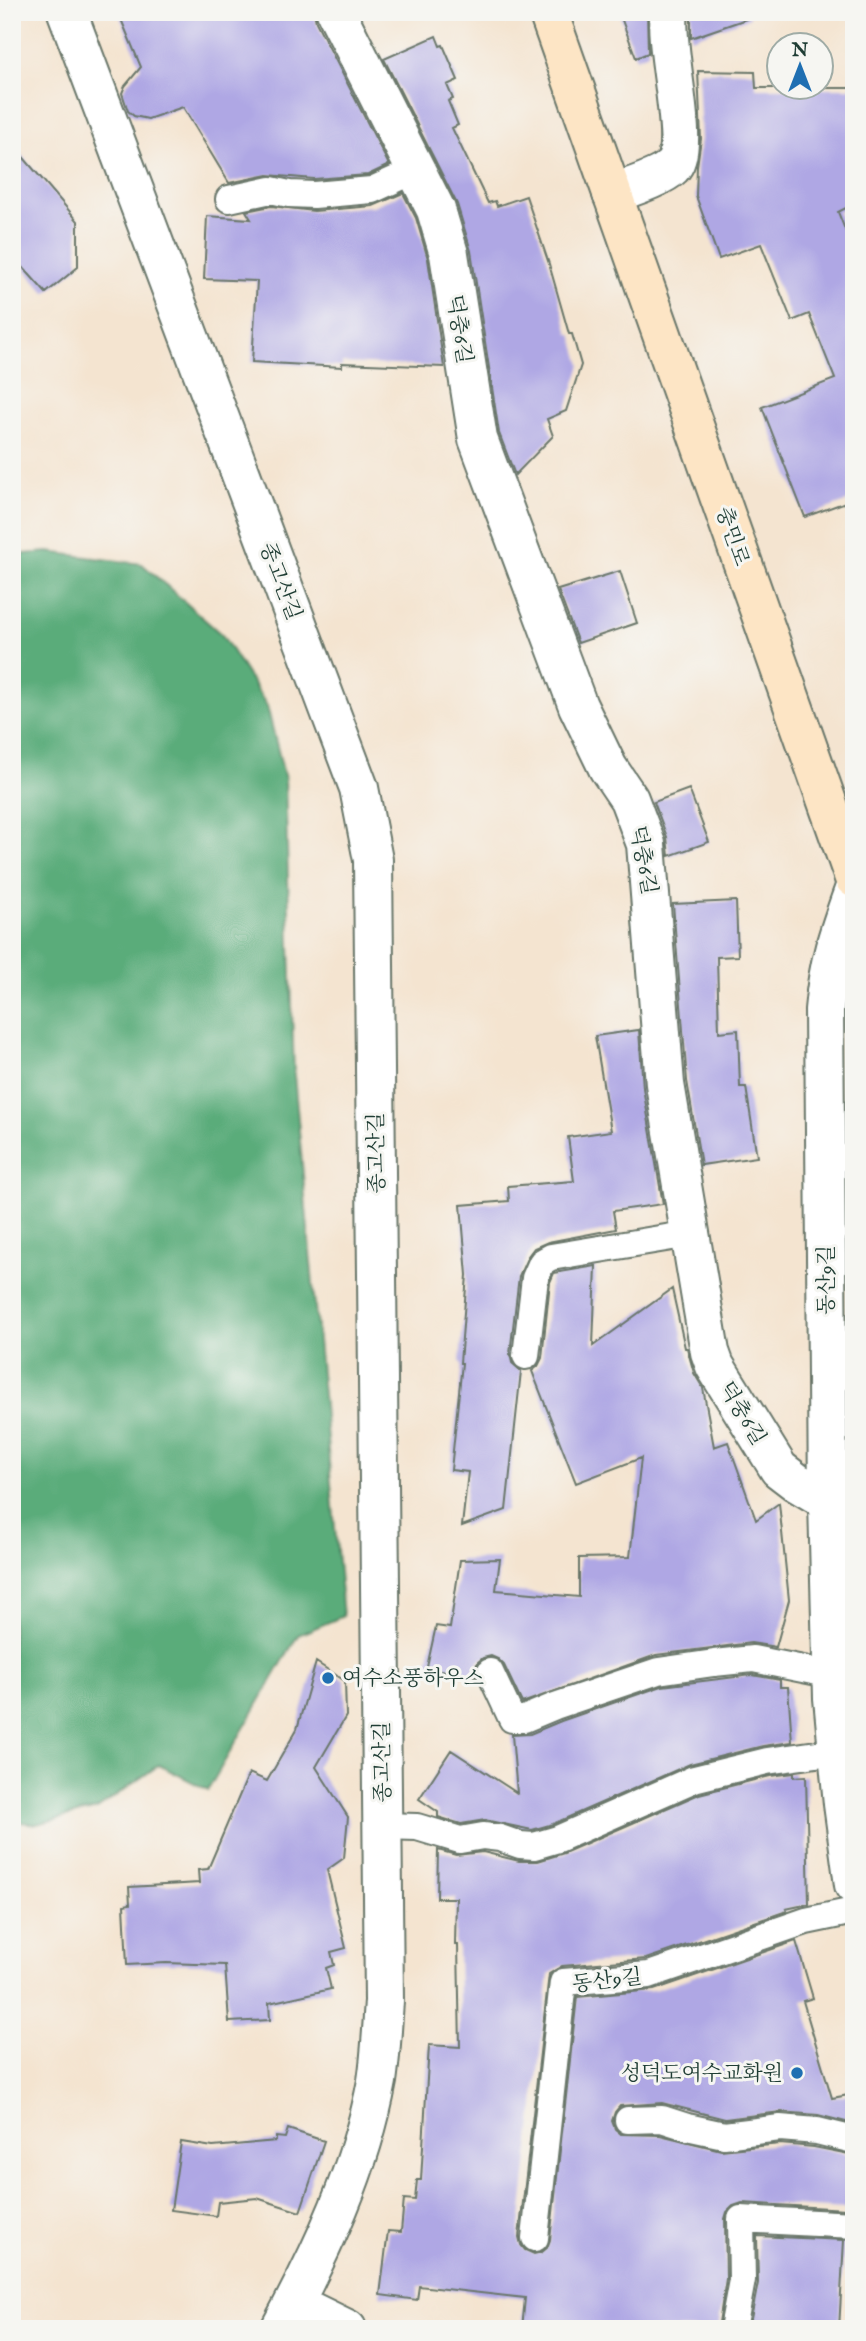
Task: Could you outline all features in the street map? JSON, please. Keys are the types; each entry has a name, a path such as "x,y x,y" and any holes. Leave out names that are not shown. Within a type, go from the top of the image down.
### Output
{"street":[{"name":"종고산길","path":"67,12 359,788 373,860 384,2001 377,2081 360,2149 346,2187 287,2316"},
{"name":"덕충6길","path":"336,12 436,210 449,254 478,439 578,706 608,768 629,799 646,844 665,1084 707,1338 715,1366 779,1469 828,1501"},
{"name":"충민로","path":"548,12 854,878"},
{"path":"612,194 670,169 678,155 680,134 667,39 669,12"},
{"name":"동산9길","path":"854,890 833,946 824,1010 828,1501 833,1675 838,1751 854,1885"},
{"path":"287,2316 347,2329"}],"lane":[{"path":"229,200 271,190 314,195 372,190 415,170"},
{"path":"526,1356 535,1278 542,1262 551,1257 690,1234"},
{"path":"490,1672 512,1719 524,1719 658,1671 714,1663 753,1659 833,1675"},
{"path":"382,1826 417,1827 460,1840 484,1836 534,1846 558,1839 694,1779 767,1761 838,1751"},
{"name":"동산9길","path":"535,2238 563,1982 649,1975 806,1921 854,1911"},
{"path":"628,2120 662,2119 724,2135 780,2128 817,2131 854,2140"},
{"path":"733,2329 742,2280 741,2218 854,2225"}],"green space":[{"path":"48,552 142,564 222,635 267,706 285,779 294,1075 343,1616 298,1635 208,1790 159,1765 97,1809 37,1824 12,1821 12,555"}],"building":[{"path":"118,12 314,12 316,22 389,165 368,175 314,179 268,175 229,183 183,107 148,119 134,116 128,111 122,93 141,67"},
{"path":"619,12 647,12 648,53 636,58"},
{"path":"691,12 748,12 749,18 691,38"},
{"path":"436,36 440,46 443,45 458,80 447,85 453,99 448,101 458,125 452,128 488,203 495,201 497,206 526,196 581,365 566,411 547,419 553,436 515,475 499,433 471,251 457,204 384,59"},
{"path":"698,71 755,72 756,88 764,88 764,102 834,102 834,88 854,88 854,204 838,212 854,252 854,499 805,517 762,407 835,379 809,314 792,321 761,244 719,259 696,196 701,139"},
{"path":"12,144 78,221 78,267 46,293 12,255"},
{"path":"403,193 416,218 428,259 444,367 342,363 342,367 252,362 257,281 204,279 207,216 251,219 246,211 271,206 314,211 373,206"},
{"path":"620,571 637,623 578,643 558,590"},
{"path":"689,789 709,842 669,856 667,837 654,802"},
{"path":"736,901 738,956 717,957 719,1032 738,1030 740,1087 746,1087 757,1157 701,1165 687,1081 673,904"},
{"path":"639,1030 643,1088 663,1204 613,1211 616,1229 548,1242 534,1248 528,1256 519,1276 510,1354 512,1363 521,1371 506,1510 462,1526 468,1472 451,1470 462,1363 467,1275 461,1205 509,1201 508,1186 574,1181 568,1137 611,1131 595,1036"},
{"path":"596,1266 593,1346 672,1289 685,1348 703,1388 714,1447 728,1442 756,1520 779,1503 789,1600 776,1647 751,1643 656,1655 522,1703 504,1665 491,1656 478,1662 474,1670 476,1678 427,1667 436,1626 450,1628 460,1560 500,1559 496,1590 579,1597 579,1558 630,1557 641,1458 576,1483 532,1371 542,1358 550,1282 554,1273"},
{"path":"316,1662 345,1681 346,1716 316,1767 348,1817 344,1858 327,1870 346,1948 331,1952 334,1965 326,1968 331,1989 269,2003 270,2020 229,2022 225,1965 127,1965 124,1905 130,1904 129,1887 199,1883 198,1870 208,1869 249,1773 267,1781 297,1729"},
{"path":"752,1675 780,1680 780,1687 788,1687 792,1742 763,1746 690,1764 553,1824 532,1830 485,1820 461,1824 438,1817 438,1812 419,1799 451,1750 517,1793 512,1735 530,1734 662,1686"},
{"path":"794,1773 794,1777 806,1776 809,1904 786,1909 787,1911 646,1959 562,1966 549,1974 519,2237 525,2250 534,2254 547,2248 550,2240 577,1997 654,1990 796,1941 813,1998 803,2001 832,2098 854,2094 854,2124 818,2115 781,2112 725,2119 662,2103 620,2106 612,2121 621,2134 660,2135 721,2150 780,2144 854,2155 854,2207 846,2209 742,2203 733,2206 725,2219 726,2279 718,2329 522,2329 525,2298 419,2286 417,2300 380,2295 388,2231 401,2232 404,2199 415,2200 417,2180 421,2180 429,2045 460,2047 458,1945 455,1945 456,1898 437,1898 438,1850 456,1855 483,1852 519,1861 538,1861 564,1853 699,1794 770,1776"},
{"path":"288,2129 324,2141 300,2212 257,2198 218,2202 216,2216 171,2210 181,2142 213,2147 276,2141 276,2137 285,2138"},
{"path":"757,2236 844,2240 839,2329 749,2329 758,2283"}],"place":[{"name":"여수소풍하우스","path":"328,1678"},
{"name":"성덕도여수교화원","path":"797,2073"}]}
